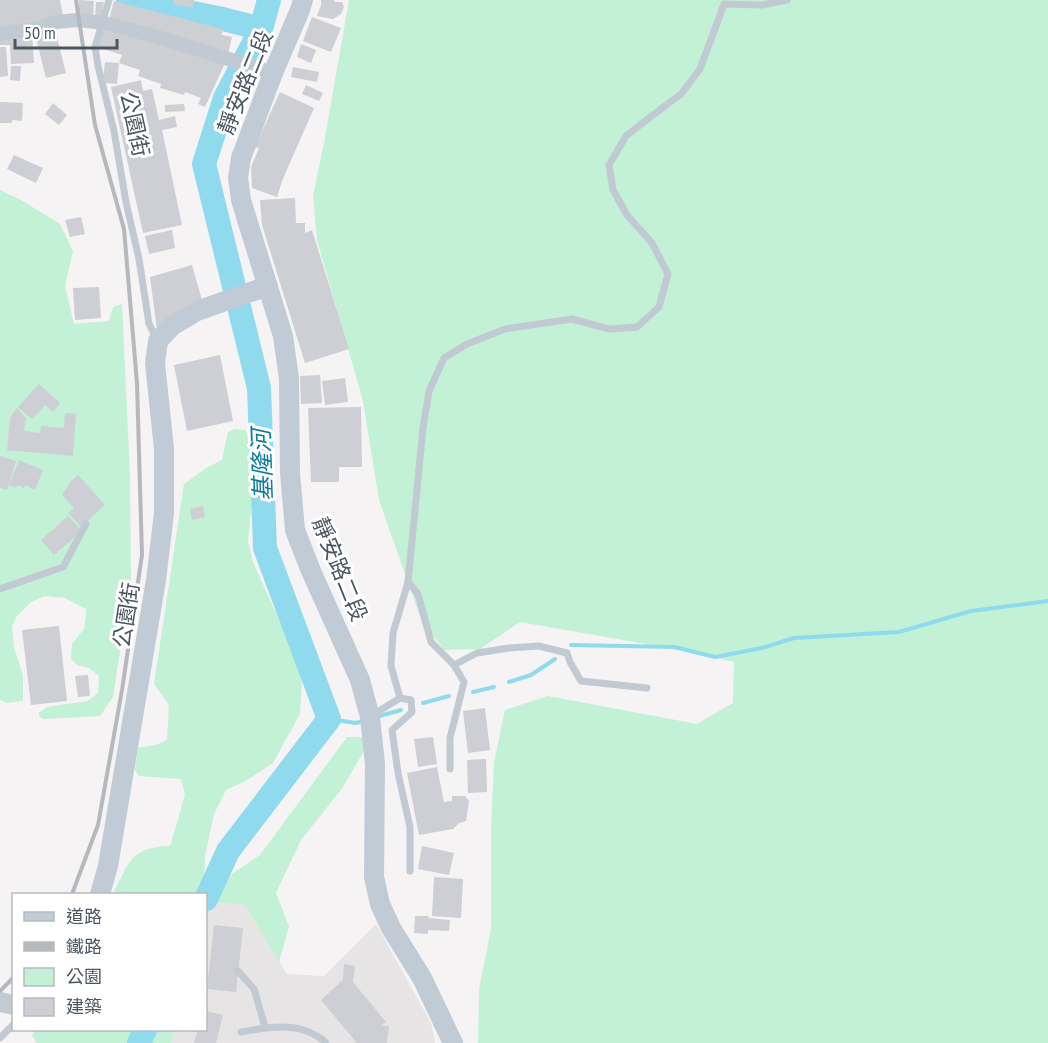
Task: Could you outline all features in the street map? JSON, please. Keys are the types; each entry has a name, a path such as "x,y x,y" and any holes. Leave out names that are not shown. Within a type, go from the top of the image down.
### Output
{"main road":[{"name":"靜安路二段","path":"303,0 243,150 238,178 241,200 283,336 289,379 290,473 295,530 360,680 370,723 375,764 374,877 380,904 422,978 453,1043"},
{"path":"158,341 172,326 196,311 268,286"},
{"name":"公園街","path":"100,893 110,855 156,580 164,513 164,449 155,363 158,341"}],"street":[{"path":"0,34 39,28 56,22 77,20 105,22 273,73"}],"lane":[{"name":"公園街","path":"109,0 94,47 114,131 149,324 158,341"},
{"path":"400,698 391,666 393,633 408,582 423,428 429,391 444,358 467,344 505,329 572,319 609,329 637,327 659,307 668,274 652,243 627,215 617,198 613,190 609,165 626,136 681,94 700,69 724,4 762,5 787,0"},
{"path":"0,589 63,567 86,524"},
{"path":"408,582 418,594 431,642 454,665 464,682 450,738 450,770"},
{"path":"454,665 477,653 539,646 567,653 581,681 647,688"},
{"path":"370,723 400,698"},
{"path":"400,698 411,700 412,712 392,730 398,773 410,826 410,871"},
{"path":"238,971 254,989 265,1027"},
{"path":"0,1038 12,1026"},
{"path":"241,1032 265,1027 297,1029 313,1034 326,1043"}],"shaded area":[{"path":"211,901 245,905 287,974 324,976 376,924 431,1023 435,1043 171,1043 174,1031 207,1031 207,918"}],"green space":[{"path":"349,0 1048,0 1048,1043 478,1043 479,989 491,929 491,828 494,762 505,710 548,696 697,724 733,703 734,662 692,652 520,622 480,649 444,650 422,622 379,500 363,401 317,240 313,196"},
{"path":"0,190 60,224 73,251 65,286 74,324 109,321 113,307 122,304 130,476 131,580 113,697 100,716 43,719 39,716 39,713 47,707 88,701 98,693 99,676 89,668 77,665 71,658 72,644 84,629 86,609 65,598 45,596 31,602 16,617 12,627 14,647 23,676 23,701 7,703 0,700"},
{"path":"235,429 245,430 251,440 254,478 248,542 253,562 292,649 302,681 300,714 273,763 244,782 226,790 214,814 205,856 204,883 224,885 232,874 260,855 347,737 363,737 365,749 343,787 301,840 276,893 289,927 279,962 245,905 211,901 207,918 207,893 114,893 128,865 139,853 157,847 170,846 185,795 181,779 139,776 135,770 138,748 156,745 167,740 169,705 154,684 184,484 222,460 228,432"},
{"path":"35,1031 174,1031 171,1043 37,1043 32,1035"}],"building":[{"path":"0,0 60,0 64,21 0,29"},
{"path":"79,0 94,1 93,18 78,17"},
{"path":"174,0 194,0 193,8 173,4"},
{"path":"321,0 342,2 344,7 341,14 333,19 317,16"},
{"path":"114,1 223,29 222,35 232,37 228,54 108,23"},
{"path":"96,2 104,2 100,21 95,21"},
{"path":"312,17 341,28 331,52 303,41"},
{"path":"105,23 225,63 205,107 198,104 201,98 185,92 184,95 160,88 161,84 138,76 140,70 119,63 122,55 97,47"},
{"path":"55,29 66,73 46,78 35,34"},
{"path":"32,35 34,63 11,64 10,45 0,45 0,37"},
{"path":"301,44 316,50 311,63 297,57"},
{"path":"0,47 6,47 8,76 0,77"},
{"path":"105,62 119,63 117,84 103,83"},
{"path":"11,66 21,66 20,81 10,80"},
{"path":"293,67 319,72 317,82 291,77"},
{"path":"141,80 143,91 152,89 159,120 175,116 177,127 162,130 182,225 143,233 111,87"},
{"path":"306,85 323,93 319,101 302,94"},
{"path":"280,92 314,108 277,197 252,188 251,167 259,148 255,147"},
{"path":"0,102 23,103 22,121 12,120 12,123 0,123"},
{"path":"53,103 67,115 59,125 45,114"},
{"path":"184,104 185,111 165,112 165,105"},
{"path":"14,155 43,168 36,183 7,169"},
{"path":"295,198 296,223 305,223 305,233 312,230 349,349 305,363 262,225 260,200"},
{"path":"81,217 85,234 70,237 65,220"},
{"path":"172,230 175,248 149,254 145,236"},
{"path":"192,265 202,300 189,304 157,330 150,277"},
{"path":"99,287 101,318 75,320 73,288"},
{"path":"220,355 233,421 187,431 174,365"},
{"path":"320,375 322,403 301,404 300,376"},
{"path":"345,378 348,402 325,405 322,381"},
{"path":"39,384 60,403 53,412 45,405 32,419 18,407"},
{"path":"361,407 362,467 339,467 339,482 311,482 308,408"},
{"path":"17,408 26,418 24,431 40,433 41,426 64,428 65,413 76,414 73,456 7,450 10,418"},
{"path":"0,456 16,461 7,490 0,488"},
{"path":"19,460 43,470 35,490 25,485 24,488 17,485 16,488 9,485"},
{"path":"78,475 105,505 81,527 68,513 74,508 62,495 70,482"},
{"path":"203,506 205,517 192,520 190,509"},
{"path":"68,516 82,531 54,555 41,540"},
{"path":"59,626 67,701 31,705 22,630"},
{"path":"88,675 90,696 78,697 75,676"},
{"path":"485,708 490,750 468,753 463,711"},
{"path":"433,737 437,764 418,767 414,739"},
{"path":"486,759 487,792 468,793 467,760"},
{"path":"437,767 444,802 452,801 452,796 465,796 469,801 466,821 459,823 453,829 419,835 407,773"},
{"path":"422,846 454,853 449,875 418,869"},
{"path":"434,877 463,879 461,918 432,916"},
{"path":"415,916 450,920 449,931 428,930 428,934 414,933"},
{"path":"214,925 243,928 236,992 207,989"},
{"path":"344,964 355,966 353,982 386,1022 381,1026 389,1026 387,1043 357,1043 321,1000 343,980"},
{"path":"207,1011 223,1015 216,1043 194,1043 198,1031 207,1031"}],"waterway":[{"path":"128,0 261,29"},
{"name":"基隆河","path":"207,897 228,851 329,719 265,548 259,388 204,164 225,98 261,29 269,0"},
{"path":"571,645 674,647 715,657 762,648 794,638 899,632 971,611 1048,601"},
{"path":"509,682 531,675 555,659"},
{"path":"473,692 494,687"},
{"path":"423,703 449,696"},
{"path":"376,717 401,710"},
{"path":"329,719 356,723 366,720"},
{"name":"基隆河","path":"139,1043 145,1031"}],"railway":[{"path":"72,893 98,825 122,690 142,555 137,383 124,229 95,125 76,0"},
{"path":"0,991 12,979"}]}
